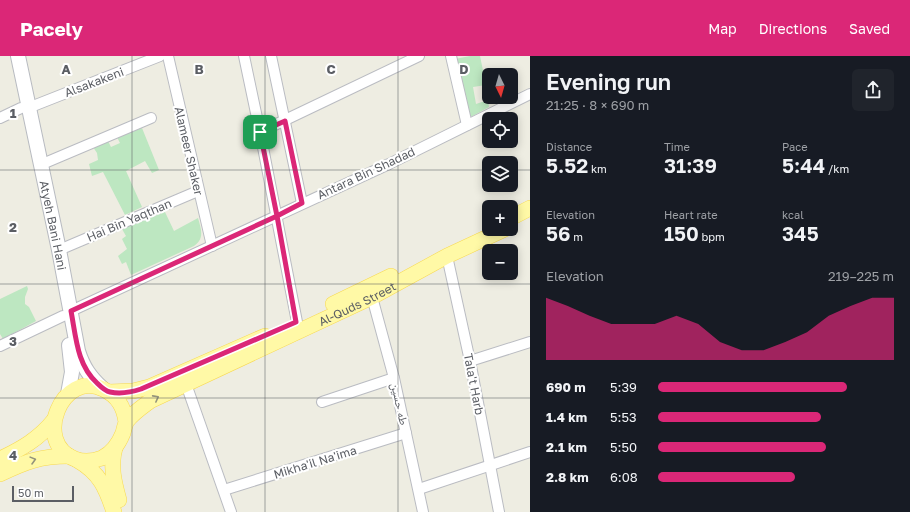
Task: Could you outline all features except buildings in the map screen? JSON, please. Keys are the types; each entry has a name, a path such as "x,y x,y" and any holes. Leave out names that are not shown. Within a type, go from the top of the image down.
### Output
{"main road":[{"path":"10,56 25,108 67,314 72,361 72,372 68,394"},
{"name":"Atyeh Bani Hani","path":"18,56 25,108 40,165 59,250 67,314 82,362 87,372 106,390"},
{"path":"518,214 530,208"},
{"path":"518,223 530,218"},
{"path":"0,459 31,443 44,432 54,420 63,399 81,386 88,385 106,390 133,391 149,387 296,322 482,231"},
{"name":"Al-Quds Street","path":"126,422 150,401 372,297 447,256 490,236"},
{"path":"0,474 27,462 47,457 73,458 89,461 102,458 114,448 124,431 126,422 122,405 116,397 106,390"},
{"path":"54,420 53,430 61,449 73,458 85,464 99,477 104,485 114,512"},
{"path":"114,448 112,472 123,512"}],"street":[{"name":"Alsakakeni","path":"0,118 160,56"},
{"name":"Alameer Shaker","path":"168,56 212,246"},
{"path":"244,56 277,216 296,322"},
{"path":"271,56 302,203"},
{"path":"260,132 419,56"},
{"path":"451,56 466,125"},
{"name":"Antara Bin Shadad","path":"0,346 302,203 389,164 530,94"},
{"path":"40,165 151,118"},
{"name":"Hai Bin Yaqthan","path":"59,250 198,190"},
{"name":"Tala't Harb","path":"447,256 470,361 499,512"},
{"name":"طه حسين","path":"372,297 394,378 423,512"},
{"path":"470,361 530,342"},
{"path":"322,402 394,378"},
{"path":"186,384 232,512"},
{"name":"Mikha'il Na'ima","path":"224,490 406,433"},
{"path":"419,489 530,452"}],"green space":[{"path":"480,56 482,68 482,86 473,87 476,104 482,102 482,104 489,104 489,107 467,119 455,59"},
{"path":"142,128 159,170 152,173 145,161 126,171 142,207 125,215 103,172 92,176 89,164 98,160 97,153 93,147 108,141 111,147 120,143 117,137"},
{"path":"165,212 174,231 198,218 201,233 200,240 194,246 131,275 126,262 122,264 118,256 127,249 122,239 126,236 122,229"},
{"path":"27,286 28,289 25,297 25,304 29,307 36,321 3,339 0,334 0,299"}],"route":[{"path":"260,132 277,216 71,311 78,351 82,362 87,372 102,388 109,392 125,392 149,387 296,322 277,216 302,203 285,121 260,132"}]}
